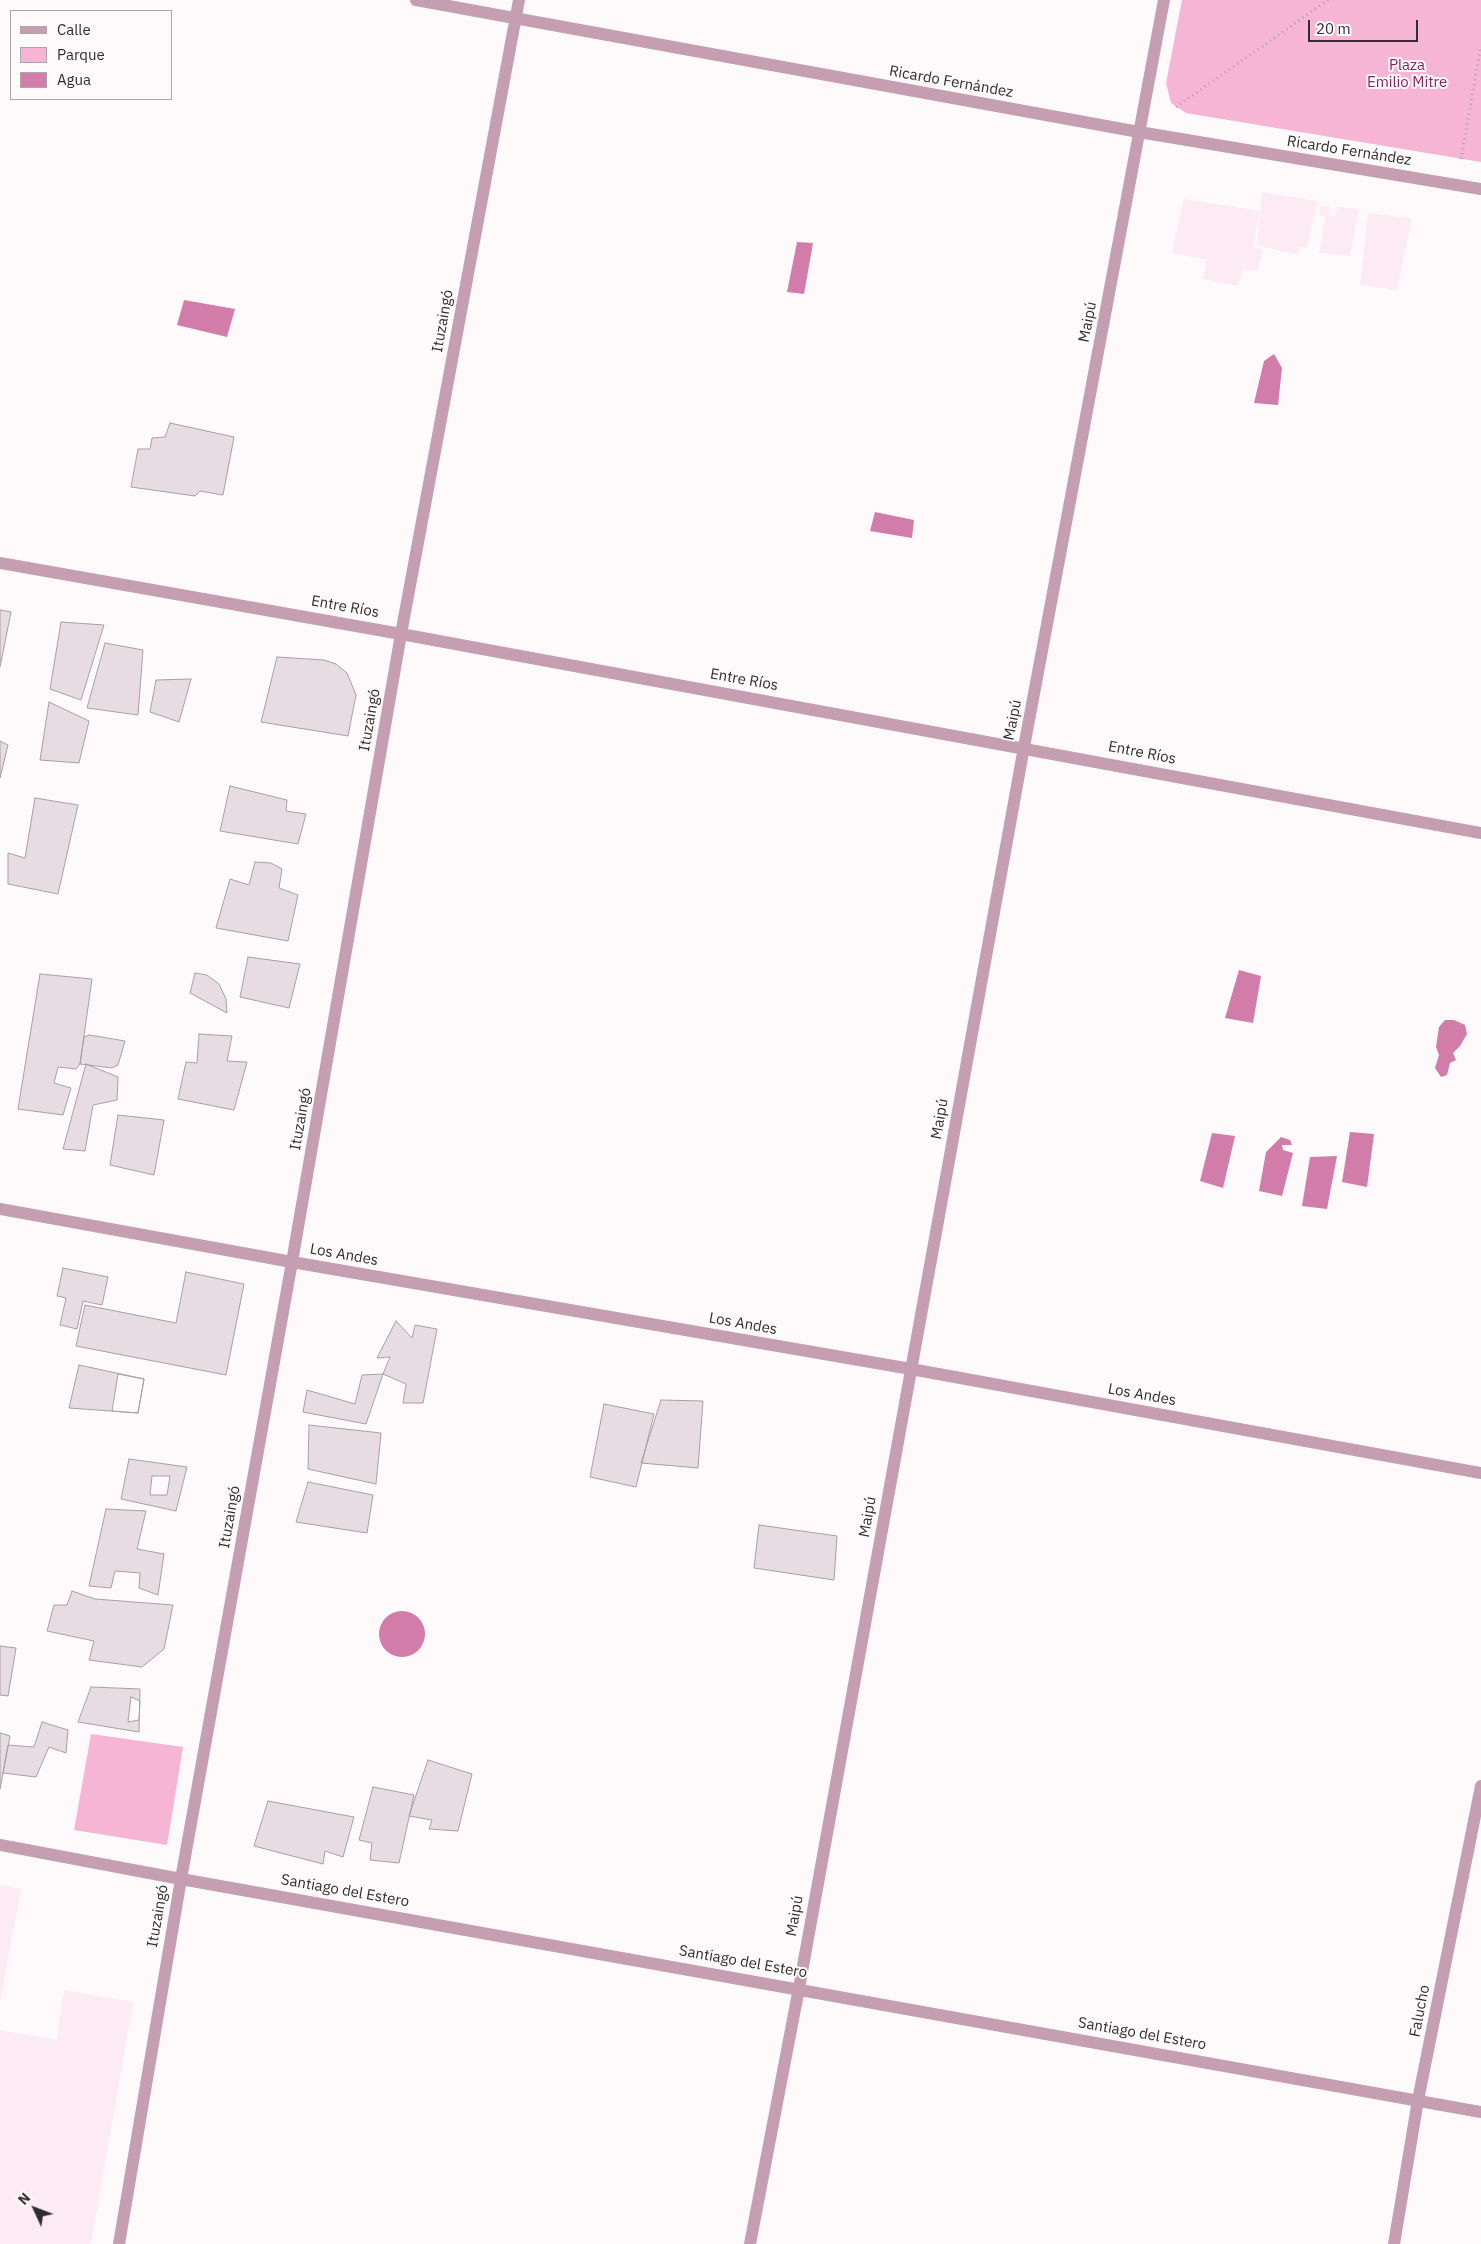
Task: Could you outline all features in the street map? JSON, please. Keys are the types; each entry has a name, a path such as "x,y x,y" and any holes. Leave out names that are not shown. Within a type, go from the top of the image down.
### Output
{"street":[{"name":"Ricardo Fernández","path":"416,0 1139,132 1481,189"},
{"name":"Ituzaingó","path":"119,2244 181,1879 292,1262 401,634 519,0"},
{"name":"Maipú","path":"750,2244 799,1988 1024,748 1164,0"},
{"name":"Entre Ríos","path":"0,563 401,634 1481,833"},
{"name":"Los Andes","path":"0,1209 292,1262 911,1369 1481,1473"},
{"name":"Falucho","path":"1394,2244 1418,2100 1481,1786"},
{"name":"Santiago del Estero","path":"0,1845 1481,2112"}],"path":[{"path":"1176,107 1328,0"},
{"path":"1461,159 1481,46"}],"shaded area":[{"path":"1262,192 1317,201 1307,247 1299,247 1298,255 1257,245"},
{"path":"1184,199 1260,211 1253,247 1264,250 1257,271 1243,270 1238,286 1203,279 1207,260 1172,253"},
{"path":"1320,206 1331,207 1329,215 1335,216 1337,207 1359,209 1350,256 1319,253 1325,217 1319,215"},
{"path":"1368,213 1412,218 1397,290 1360,285"},
{"path":"0,1885 21,1889 0,2002"},
{"path":"64,1990 133,2002 91,2244 0,2244 0,2030 57,2040"}],"green space":[{"name":"Plaza Emilio Mitre","path":"1182,0 1481,0 1481,162 1186,113 1171,103 1166,83"},
{"path":"91,1734 183,1747 167,1845 74,1830"}],"water":[{"path":"797,242 813,243 804,294 787,292"},
{"path":"184,300 235,309 227,337 177,325"},
{"path":"1274,354 1282,368 1278,405 1254,403 1264,361"},
{"path":"875,512 914,520 912,538 870,531"},
{"path":"1239,970 1261,976 1253,1023 1225,1018"},
{"path":"1445,1020 1454,1020 1465,1025 1467,1034 1453,1053 1456,1060 1450,1063 1447,1075 1441,1077 1435,1068 1439,1055 1436,1047 1439,1027"},
{"path":"1350,1132 1374,1134 1367,1187 1342,1182"},
{"path":"1212,1133 1235,1136 1223,1188 1200,1181"},
{"path":"1281,1137 1290,1140 1292,1145 1282,1145 1283,1150 1293,1153 1282,1196 1259,1191 1266,1152"},
{"path":"1337,1156 1327,1209 1302,1206 1310,1157"},
{"path":"402,1611 415,1615 421,1621 425,1634 421,1647 415,1653 402,1657 389,1653 383,1647 379,1634 383,1621 389,1615"}],"building":[{"path":"170,423 234,437 223,495 200,491 195,496 131,487 138,449 150,449 152,438 165,437"},
{"path":"0,610 11,612 0,667"},
{"path":"61,622 104,625 81,700 50,689"},
{"path":"105,643 143,650 138,715 87,708"},
{"path":"277,657 324,660 336,664 347,673 356,695 348,736 261,722"},
{"path":"191,679 179,722 150,712 156,680"},
{"path":"49,702 89,721 79,763 40,760"},
{"path":"0,741 8,745 0,778"},
{"path":"230,786 287,800 286,811 306,814 298,844 220,831"},
{"path":"35,798 78,805 58,894 8,884 8,853 25,858"},
{"path":"255,862 271,863 282,869 279,888 298,895 288,941 216,928 230,879 249,885"},
{"path":"248,957 300,964 289,1008 240,997"},
{"path":"195,973 207,975 219,984 226,999 227,1013 190,993"},
{"path":"40,974 92,979 80,1064 76,1069 58,1067 54,1083 71,1088 63,1115 18,1109"},
{"path":"199,1034 232,1036 227,1061 247,1062 234,1110 178,1099 186,1062 197,1063"},
{"path":"89,1035 125,1041 118,1065 112,1068 80,1064 84,1037"},
{"path":"86,1064 118,1077 117,1100 93,1105 85,1151 63,1149"},
{"path":"118,1115 164,1120 154,1175 110,1165"},
{"path":"63,1268 108,1277 102,1305 83,1301 77,1329 60,1325 66,1298 57,1296"},
{"path":"186,1272 244,1284 226,1375 76,1346 85,1305 176,1323"},
{"path":"396,1321 412,1338 415,1325 437,1329 423,1403 403,1403 406,1384 383,1374 390,1357 377,1358"},
{"path":"79,1365 144,1379 138,1413 69,1408"},
{"path":"118,1374 144,1379 138,1413 112,1411"},
{"path":"383,1374 366,1424 303,1412 307,1390 355,1404 362,1375"},
{"path":"661,1400 703,1401 698,1468 641,1463"},
{"path":"604,1404 654,1414 636,1487 590,1477"},
{"path":"309,1425 381,1433 376,1484 308,1469"},
{"path":"129,1459 187,1467 176,1511 121,1499"},
{"path":"152,1476 170,1476 167,1495 150,1495"},
{"path":"308,1482 373,1495 367,1533 296,1522"},
{"path":"106,1509 146,1511 137,1549 164,1554 158,1595 139,1588 140,1573 115,1571 111,1588 89,1586"},
{"path":"759,1525 837,1536 834,1580 754,1568"},
{"path":"72,1591 95,1599 173,1605 164,1649 142,1667 89,1660 94,1641 47,1631 54,1605 67,1605"},
{"path":"0,1646 16,1648 8,1696 0,1695"},
{"path":"91,1687 140,1689 139,1732 78,1722"},
{"path":"131,1697 140,1701 139,1720 128,1722"},
{"path":"42,1722 68,1730 66,1753 49,1747 36,1777 3,1773 8,1745 34,1747"},
{"path":"0,1733 10,1736 0,1789"},
{"path":"428,1760 472,1774 458,1831 429,1829 432,1820 409,1816"},
{"path":"373,1787 414,1795 399,1863 370,1860 372,1843 359,1840"},
{"path":"268,1801 354,1817 343,1857 325,1851 323,1864 254,1846"}]}
